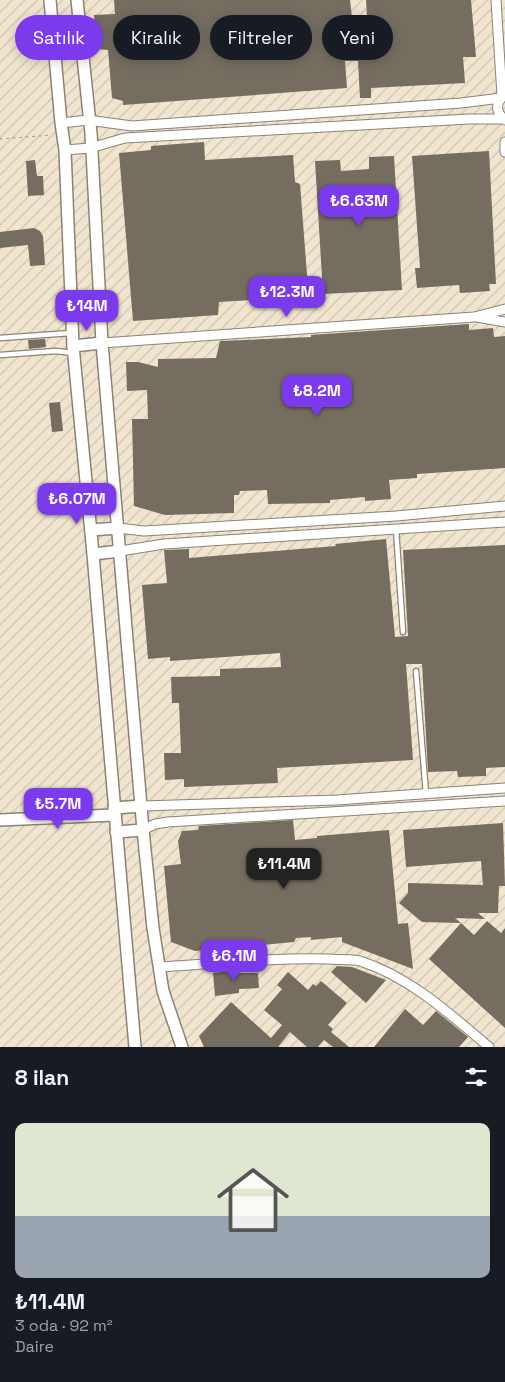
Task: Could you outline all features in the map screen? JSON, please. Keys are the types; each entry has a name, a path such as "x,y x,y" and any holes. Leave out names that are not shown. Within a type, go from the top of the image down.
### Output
{"street":[{"path":"50,0 65,150 74,350 135,1047"},
{"path":"77,0 88,120 91,133 90,148 102,344 143,830 163,991 182,1047"},
{"path":"496,0 503,97 497,109 504,120"},
{"path":"62,129 88,120 132,126 461,103 503,97"},
{"path":"65,150 90,148 125,138 469,119 504,120"},
{"path":"505,142 505,152"},
{"path":"74,350 102,344 474,317 505,309"},
{"path":"474,317 505,322"},
{"path":"91,530 118,528 144,531 396,516 505,506"},
{"path":"396,516 396,528"},
{"path":"93,554 164,544 505,522"},
{"path":"0,820 114,811 142,806 337,800 505,788"},
{"path":"400,796 401,808"},
{"path":"337,800 337,812"},
{"path":"116,832 143,830 155,824 168,822 505,801"},
{"path":"159,967 308,958 358,961 385,972 411,986 445,1010 489,1047"}],"lane":[{"path":"0,338 73,332"},
{"path":"0,356 74,350"},
{"path":"396,528 403,632"},
{"path":"416,671 426,794"}],"path":[{"path":"0,139 62,129"}],"shaded area":[{"path":"0,0 505,0 505,1047 0,1047"}],"building":[{"path":"114,0 350,0 352,15 322,15 322,60 393,60 393,15 367,15 366,0 471,0 476,57 463,57 465,83 371,88 371,98 360,98 358,61 345,61 347,88 123,105 123,101 112,98 108,50 103,50 103,15 94,15 115,14"},
{"path":"204,142 205,160 293,155 295,182 300,184 309,300 219,302 218,315 133,321 119,153 151,150 151,146"},
{"path":"489,151 496,284 489,284 490,291 460,293 459,285 417,288 415,268 420,268 412,156"},
{"path":"394,156 402,290 323,294 315,161 340,160 341,171 369,169 369,157"},
{"path":"35,160 37,176 43,176 44,195 28,196 26,161"},
{"path":"34,228 40,231 43,236 45,265 30,266 28,245 0,248 0,232"},
{"path":"469,324 469,330 493,328 494,337 505,336 505,468 417,474 417,478 389,480 391,499 365,501 365,497 330,500 330,503 268,504 267,490 240,491 239,495 234,495 234,513 165,515 134,506 132,419 148,419 147,390 127,391 126,362 138,362 158,367 158,359 216,358 220,341 311,337 311,335"},
{"path":"45,339 46,347 29,349 28,340"},
{"path":"60,402 63,431 52,432 49,403"},
{"path":"386,539 395,637 408,636 403,550 505,545 505,767 486,768 486,776 458,777 457,771 428,772 422,664 406,664 413,760 277,768 278,783 184,787 184,779 165,780 164,753 181,753 179,703 172,703 171,677 220,676 220,669 281,667 280,653 170,661 170,657 148,659 142,585 167,583 164,550 189,549 189,558 336,546 335,544"},
{"path":"293,820 295,840 317,838 317,836 389,830 398,924 408,923 413,969 342,942 342,937 311,940 311,937 296,938 294,942 195,951 171,942 164,866 181,864 178,841 182,831 198,830 199,826"},
{"path":"503,823 505,886 499,886 498,913 478,913 485,919 455,918 461,923 422,922 399,903 408,893 408,883 483,885 481,861 406,867 403,830"},
{"path":"487,921 501,933 505,928 505,1028 429,959 461,923 474,935"},
{"path":"337,966 352,967 386,980 366,1003 331,972"},
{"path":"237,970 237,973 258,973 259,988 239,989 239,993 215,996 213,973"},
{"path":"288,972 308,990 313,984 316,986 321,981 347,1003 328,1025 333,1029 331,1032 349,1047 333,1047 324,1040 318,1047 307,1047 290,1032 278,1047 204,1047 199,1036 231,1002 271,1038 282,1025 264,1010 282,989 277,985"},
{"path":"405,1009 423,1025 436,1011 468,1037 459,1047 374,1047"}]}
